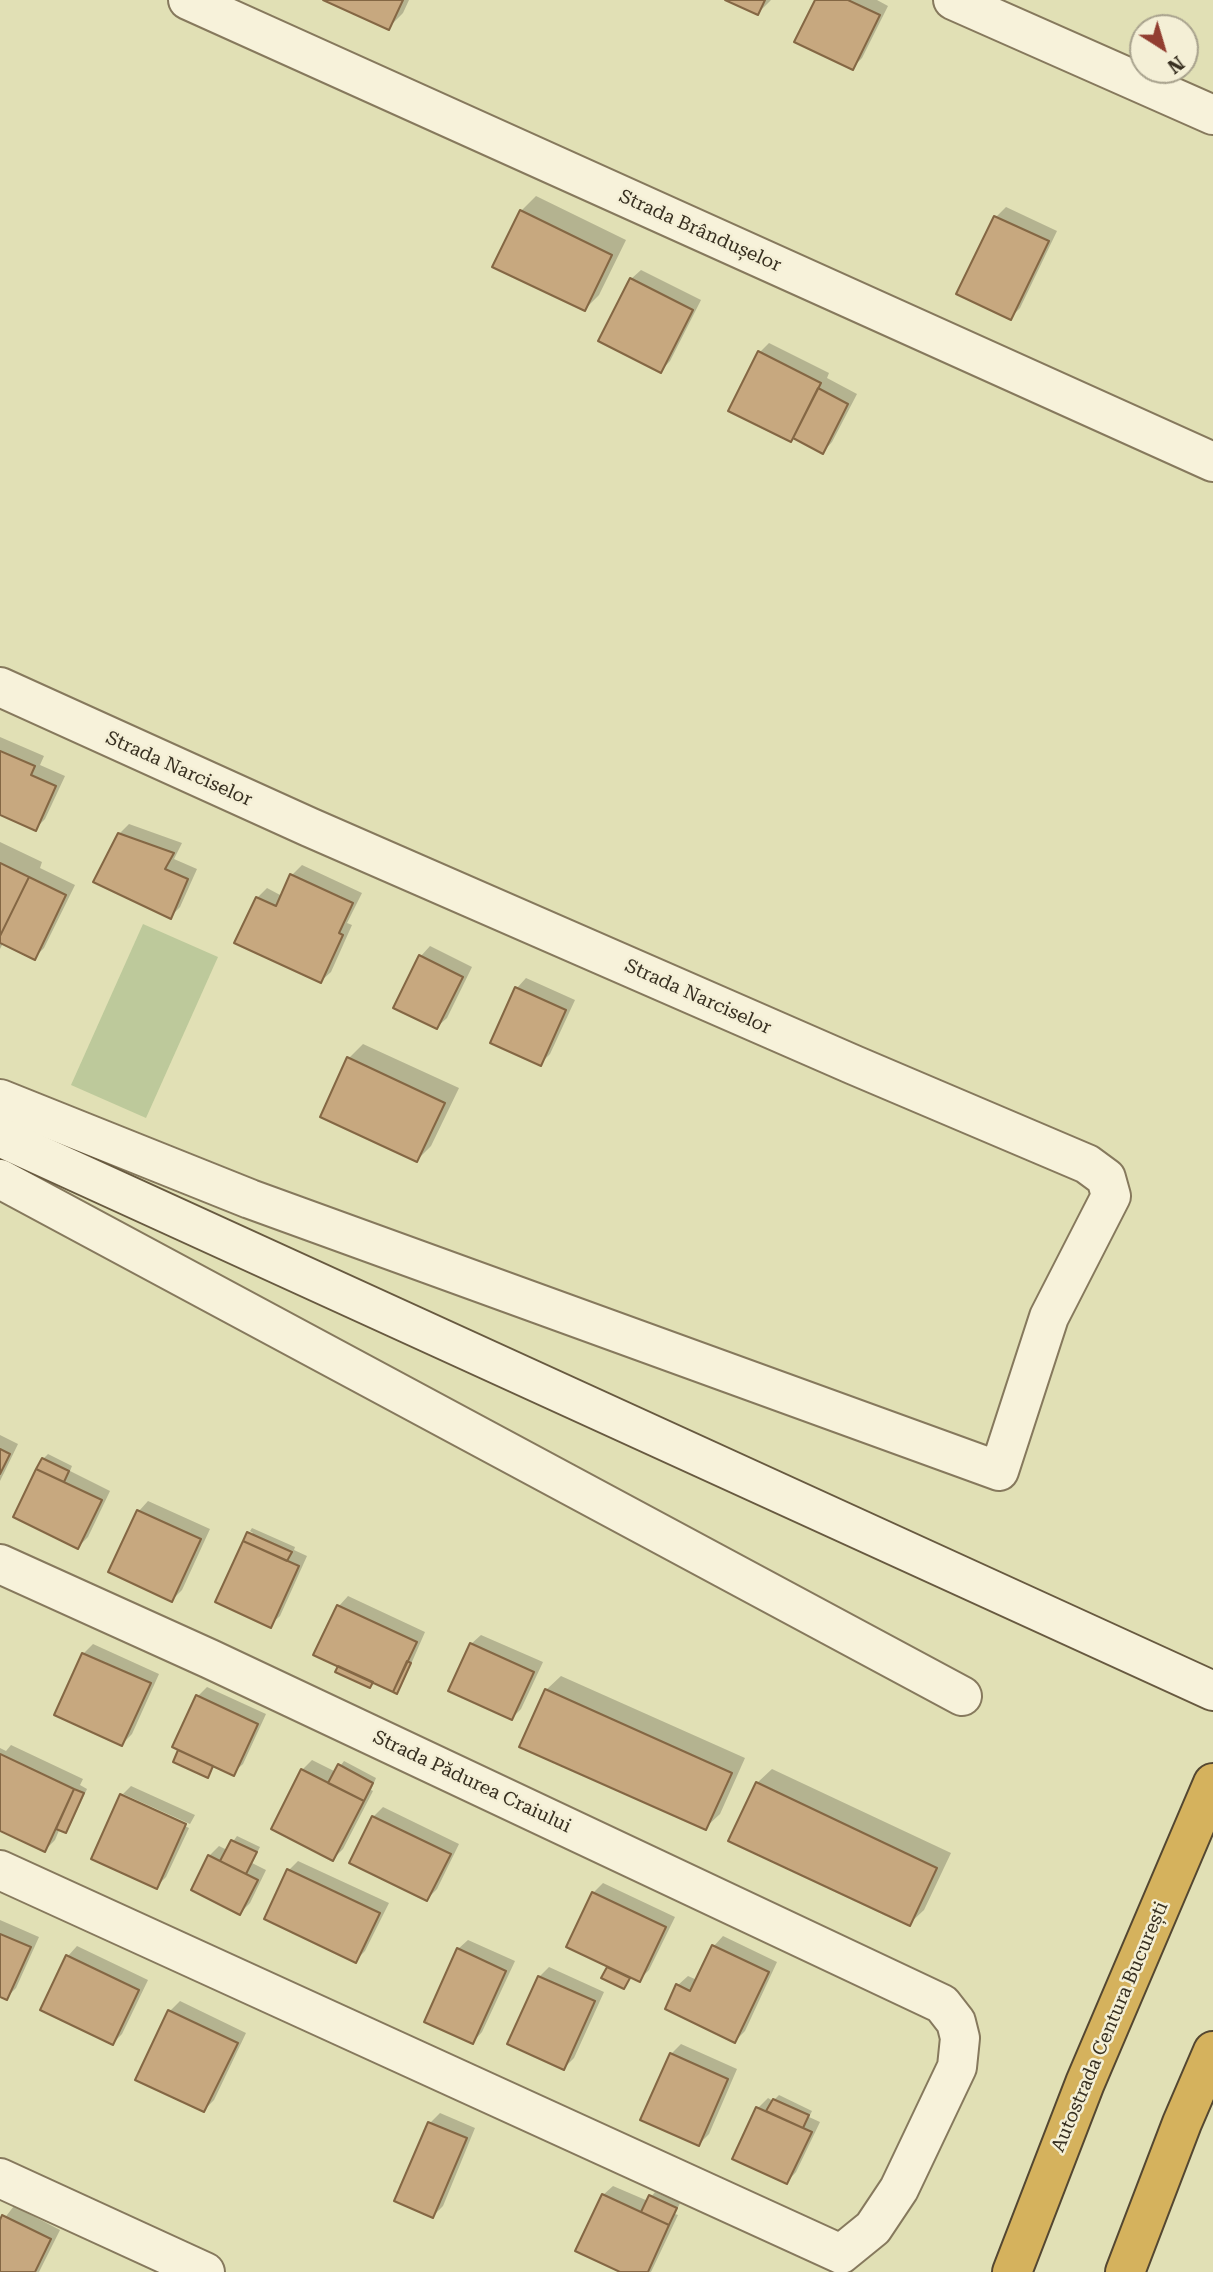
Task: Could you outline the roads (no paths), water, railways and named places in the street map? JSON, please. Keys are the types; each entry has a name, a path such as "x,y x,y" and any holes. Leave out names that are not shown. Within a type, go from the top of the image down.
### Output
{"highway":[{"name":"Autostrada Centura București","path":"1012,2272 1085,2083 1213,1783"},
{"path":"1125,2272 1182,2123 1213,2051"}],"street":[{"name":"Strada Brândușelor","path":"188,0 1213,462"},
{"path":"953,0 1213,115"},
{"name":"Strada Narciselor","path":"0,687 309,827 1087,1164 1106,1178 1111,1196 1049,1317 999,1471 263,1204 0,1099"},
{"path":"0,1137 1213,1691"},
{"path":"0,1179 961,1696"},
{"name":"Strada Pădurea Craiului","path":"0,1564 210,1659 942,2004 956,2022 960,2038 957,2067 899,2189 845,2263"},
{"path":"0,1870 845,2263"},
{"path":"0,2178 205,2272"}]}
